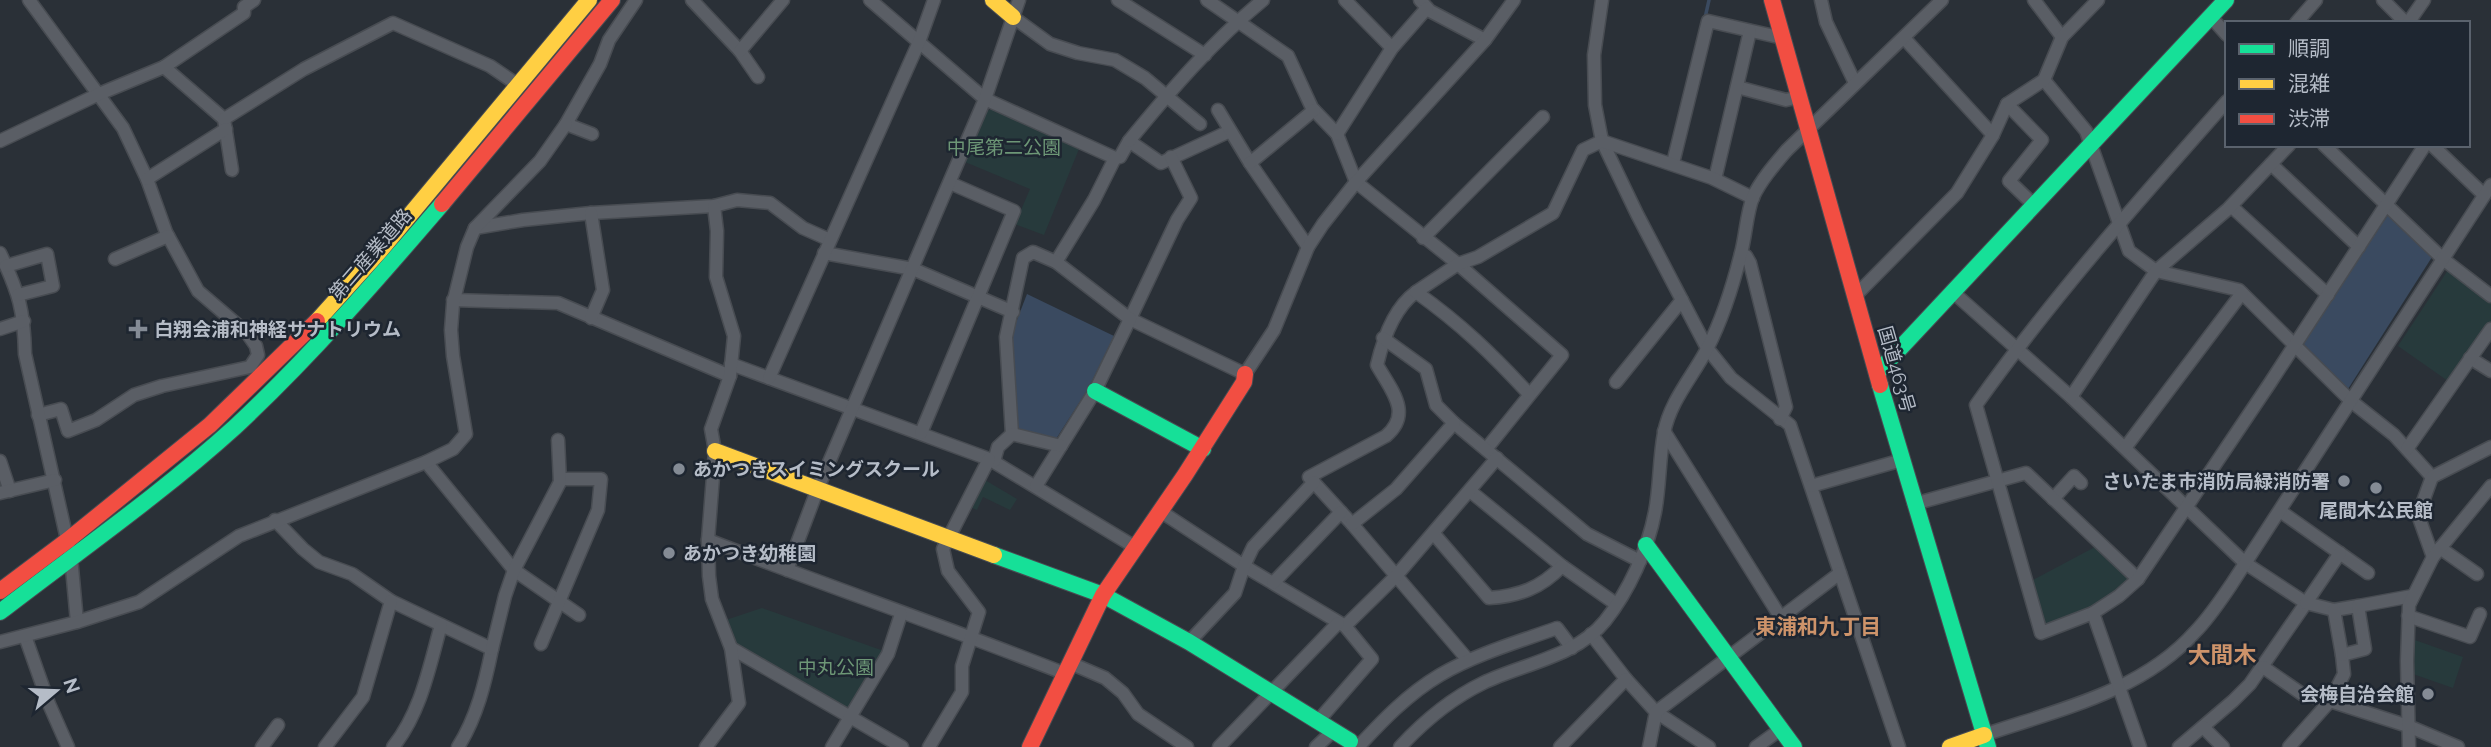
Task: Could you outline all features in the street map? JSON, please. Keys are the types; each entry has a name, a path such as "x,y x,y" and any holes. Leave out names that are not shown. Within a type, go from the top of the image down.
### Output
{"main road":[{"name":"第二産業道路","path":"0,591 68,540 210,425 308,331 351,284 589,0"},
{"name":"第二産業道路","path":"0,612 169,482 220,439 328,334 391,264 612,0"},
{"path":"993,0 1013,17"},
{"name":"国道463号","path":"1772,0 1914,504 1986,741"},
{"path":"1877,373 2226,0"},
{"path":"1030,747 1104,595 1203,449 1244,382 1245,374"},
{"path":"1095,391 1203,449"},
{"path":"715,451 1104,595 1189,642 1354,744"},
{"path":"1643,553 1728,657 1794,747"},
{"path":"1950,747 1986,741"}],"street":[{"path":"29,0 123,128 147,179 168,236 198,291 247,333 256,346 258,355 250,367 162,386 134,395 96,420 68,431 61,409 38,415"},
{"path":"0,141 163,67 244,13 244,7 254,0"},
{"path":"0,642 139,602 239,537 453,449 466,434 453,356 453,300 475,228 540,161 566,124 600,64 609,40 636,0"},
{"path":"692,0 740,51 758,77"},
{"path":"740,51 783,0"},
{"path":"870,0 985,99 1115,159"},
{"path":"769,378 919,42 934,0"},
{"path":"787,570 818,488 985,99 1018,0"},
{"path":"1118,0 1205,55"},
{"path":"1208,0 1288,56 1314,110 1337,134 1356,182 1458,264 1562,355 1487,448"},
{"path":"1056,262 1094,200 1115,159 1120,157 1129,141 1167,95 1238,20 1263,0"},
{"path":"1345,0 1392,48"},
{"path":"1012,434 1006,337 1023,258 1033,252 1056,262 1130,319 1245,374 1274,330 1308,247 1356,182 1485,40 1514,0"},
{"path":"1602,0 1594,55 1595,105 1602,141 1707,348 1731,379 1790,425 1899,747"},
{"path":"1821,0 1826,22 1855,83"},
{"path":"1400,747 1420,725 1455,699 1487,682 1572,648 1604,623 1643,553 1655,513 1664,431 1682,388 1707,348 1727,299 1741,254 1753,198 1774,165 1808,128 1942,0"},
{"path":"2034,0 2062,37"},
{"path":"1854,296 1957,194 1993,135 2007,104 2044,80 2062,37 2098,0"},
{"path":"2303,20 2316,0"},
{"path":"2383,0 2405,21"},
{"path":"2408,21 2424,0"},
{"path":"1337,134 1392,48 1424,4 1485,40"},
{"path":"1013,17 1050,44 1115,60 1145,78 1200,124"},
{"path":"2211,17 2225,33"},
{"path":"1673,163 1708,21 1783,38"},
{"path":"147,179 304,69 393,23 490,65 518,85"},
{"path":"1715,179 1751,31"},
{"path":"1904,38 1993,135"},
{"path":"163,67 225,124 232,170"},
{"path":"2044,80 2086,131 2129,251 2156,271 2239,290 2351,401 2407,449 2432,477"},
{"path":"1737,87 1786,100 1799,97"},
{"path":"2225,103 2119,223 2016,348 1976,405 2041,633 2094,613 2138,579 2424,147"},
{"path":"2007,104 2042,140 2009,181 2034,205"},
{"path":"1218,110 1250,163 1308,247"},
{"path":"1250,163 1314,110"},
{"path":"1423,237 1543,117"},
{"path":"566,124 592,134"},
{"path":"1129,141 1161,163 1230,131"},
{"path":"1468,660 1309,477 1386,436 1396,427 1400,417 1399,405 1377,365 1383,338 1408,298 1416,292 1458,264 1478,257 1553,213 1583,150 1602,141 1673,163 1715,179 1753,198"},
{"path":"2071,397 2156,271 2231,205 2287,147"},
{"path":"2326,147 2443,259 2491,296"},
{"path":"1986,741 2119,688 2158,665 2195,633 2280,511 2488,190 2434,147"},
{"path":"1036,486 1095,391 1177,220 1191,198 1171,157"},
{"path":"2271,164 2359,247"},
{"path":"921,433 1014,211 950,183"},
{"path":"475,228 591,213 714,206 737,200 770,203 803,228 830,240"},
{"path":"2231,205 2328,295"},
{"path":"706,747 739,703 731,648 712,598 709,576 708,540 715,451 711,429 730,370 734,336 716,277 717,231 714,206"},
{"path":"591,213 603,290 591,318"},
{"path":"115,259 168,236"},
{"path":"824,253 913,269 1013,312"},
{"path":"19,295 53,286 47,254 3,260 19,295 24,321 25,354 72,557 77,622"},
{"path":"1741,254 1746,256 1750,263 1786,407 1780,419"},
{"path":"1416,292 1456,321 1496,357 1529,394"},
{"path":"1954,293 2071,397 2245,563 2306,603 2334,610 2412,596"},
{"path":"2125,448 2242,293"},
{"path":"453,300 558,303 730,370 769,378 853,408 991,460 1135,547"},
{"path":"1616,382 1682,300"},
{"path":"0,329 24,321"},
{"path":"2407,449 2491,329"},
{"path":"1383,338 1426,369 1436,405 1454,423 1587,534 1643,553"},
{"path":"2470,358 2491,371"},
{"path":"1352,524 1396,489 1454,423"},
{"path":"1664,431 1781,618"},
{"path":"1012,434 1060,446"},
{"path":"929,747 961,692 962,666 979,612 948,571 943,549 998,447 1012,434"},
{"path":"458,747 467,733 477,707 514,570 560,479 558,440"},
{"path":"2477,574 2437,552 2418,515 2432,477 2491,447"},
{"path":"1219,747 1341,624 1396,576 1471,491 1497,457"},
{"path":"1811,486 1902,460"},
{"path":"0,461 5,492 55,480"},
{"path":"426,462 514,570 579,615"},
{"path":"1914,504 2026,473 2138,579"},
{"path":"2053,499 2074,476 2081,483"},
{"path":"541,644 598,510 601,479 560,479"},
{"path":"1189,642 1236,593 1253,547 1314,482"},
{"path":"2409,747 2408,617 2412,596 2437,552 2491,485"},
{"path":"1471,491 1562,566 1616,604"},
{"path":"1160,511 1244,566 1341,624 1372,659 1318,721"},
{"path":"2280,511 2368,573"},
{"path":"1273,583 1341,512"},
{"path":"275,520 303,550 319,562 352,574 391,601 492,649"},
{"path":"1434,534 1489,598 1531,590 1548,581 1562,566"},
{"path":"708,540 901,614 1105,678 1123,693 1138,715 1187,747"},
{"path":"2179,747 2233,701 2263,667 2340,554"},
{"path":"1649,747 1656,712 1840,573"},
{"path":"325,747 363,697 391,601"},
{"path":"2342,655 2365,649 2358,606"},
{"path":"2294,745 2330,702 2344,674 2334,610"},
{"path":"2094,613 2140,747"},
{"path":"832,747 888,654 901,614"},
{"path":"2408,617 2470,637 2480,614"},
{"path":"393,747 408,729 417,709 441,625"},
{"path":"1354,744 1440,675 1468,660 1557,628 1572,648"},
{"path":"1591,634 1656,712 1709,747"},
{"path":"25,636 49,704 68,747"},
{"path":"731,648 902,747"},
{"path":"2263,667 2302,694 2408,726 2458,747"},
{"path":"1560,747 1626,679"},
{"path":"262,747 278,725"},
{"path":"2203,727 2223,747"},
{"path":"1756,747 1781,729"},
{"path":"1316,747 1333,731"}],"green space":[{"name":"中尾第二公園","path":"992,109 1079,149 1044,235 1015,224 1030,189 965,162 987,111"},
{"path":"2448,270 2491,301 2491,322 2448,381 2398,346"},
{"path":"985,480 1017,499 1010,510 983,497 977,510 970,507"},
{"path":"2095,547 2129,577 2129,581 2084,613 2048,625 2043,622 2033,580"},
{"name":"中丸公園","path":"762,608 884,651 851,707 844,709 734,645 726,620"},
{"path":"2412,639 2463,657 2453,688 2413,674"}],"water":[{"path":"2388,215 2432,257 2348,389 2300,345"},
{"path":"1027,294 1114,336 1088,389 1056,439 1016,430 1010,338"}],"waterway":[{"path":"1705,18 1709,0"}],"traffic: fast":[{"path":"1877,373 2226,0"},
{"path":"0,612 149,499 235,427 316,346 442,204"},
{"path":"1880,385 1988,747"},
{"path":"1095,391 1203,449"},
{"path":"1646,545 1794,747"},
{"path":"994,555 1103,595 1189,642 1350,741"}],"traffic: slow":[{"path":"317,321 379,252 589,0"},
{"path":"993,0 1013,17"},
{"path":"715,451 994,555"},
{"path":"1950,747 1984,735"}],"traffic: jam":[{"path":"442,204 612,0"},
{"path":"1772,0 1880,385"},
{"path":"0,591 68,540 210,425 317,321"},
{"path":"1030,747 1103,595 1185,475 1244,382 1245,374"}],"place":[{"name":"白翔会浦和神経サナトリウム","path":"138,329"},
{"name":"あかつきスイミングスクール","path":"679,469"},
{"name":"さいたま市消防局緑消防署","path":"2344,481"},
{"name":"尾間木公民館","path":"2376,488"},
{"name":"あかつき幼稚園","path":"669,553"},
{"name":"会梅自治会館","path":"2428,694"}],"district":[{"name":"東浦和九丁目","path":"1818,627"},
{"name":"大間木","path":"2222,655"}]}
